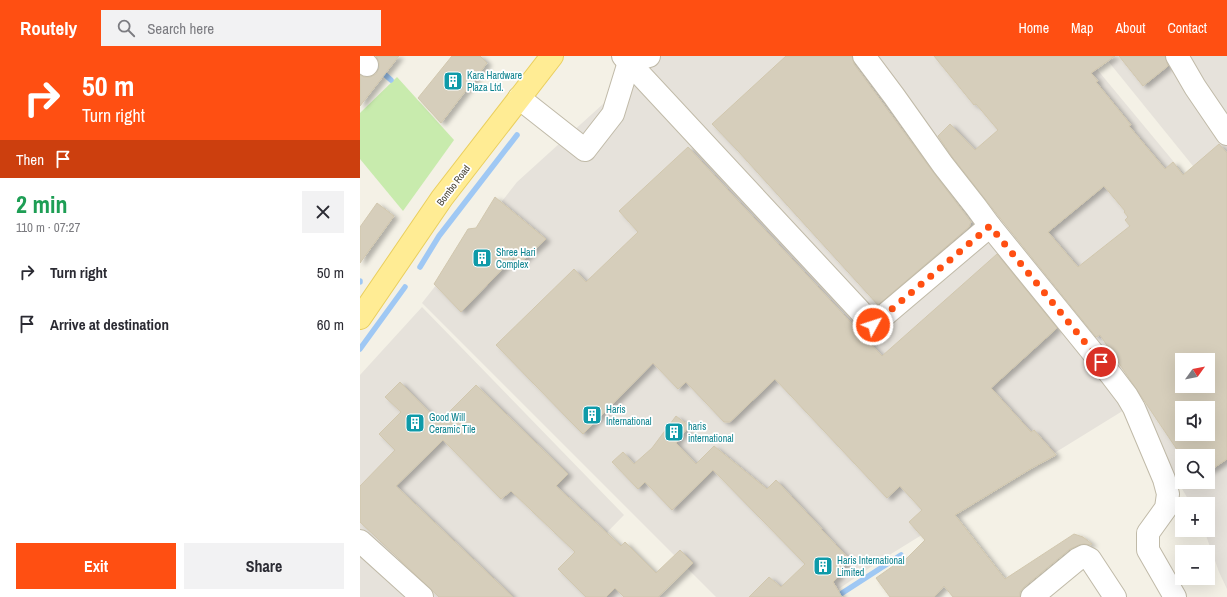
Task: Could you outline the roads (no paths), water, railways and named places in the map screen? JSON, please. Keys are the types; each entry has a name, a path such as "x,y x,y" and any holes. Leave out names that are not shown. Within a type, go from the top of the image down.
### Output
{"main road":[{"name":"Bombo Road","path":"360,318 442,198 519,98 545,59"}],"street":[{"path":"864,56 943,165 990,226 1111,374 1134,408 1164,479 1168,494 1166,508 1148,533 1148,550 1175,597"},
{"path":"1177,56 1227,134"},
{"path":"519,98 585,150 613,114 634,58 873,325 990,226"},
{"path":"360,541 422,597"},
{"path":"1032,597 1078,559 1084,556 1090,559 1115,597"}],"waterway":[{"path":"372,63 391,80"},
{"path":"420,267 439,236 517,135"},
{"path":"360,349 405,287"},
{"path":"836,597 901,555"}],"place":[{"name":"Kara Hardware Plaza Ltd.","path":"453,81"},
{"name":"Shree Hari Complex","path":"482,258"},
{"name":"Haris International","path":"592,415"},
{"name":"Good Will Ceramic Tile","path":"415,423"},
{"name":"haris international","path":"674,432"},
{"name":"Haris International Limited","path":"823,566"}]}
